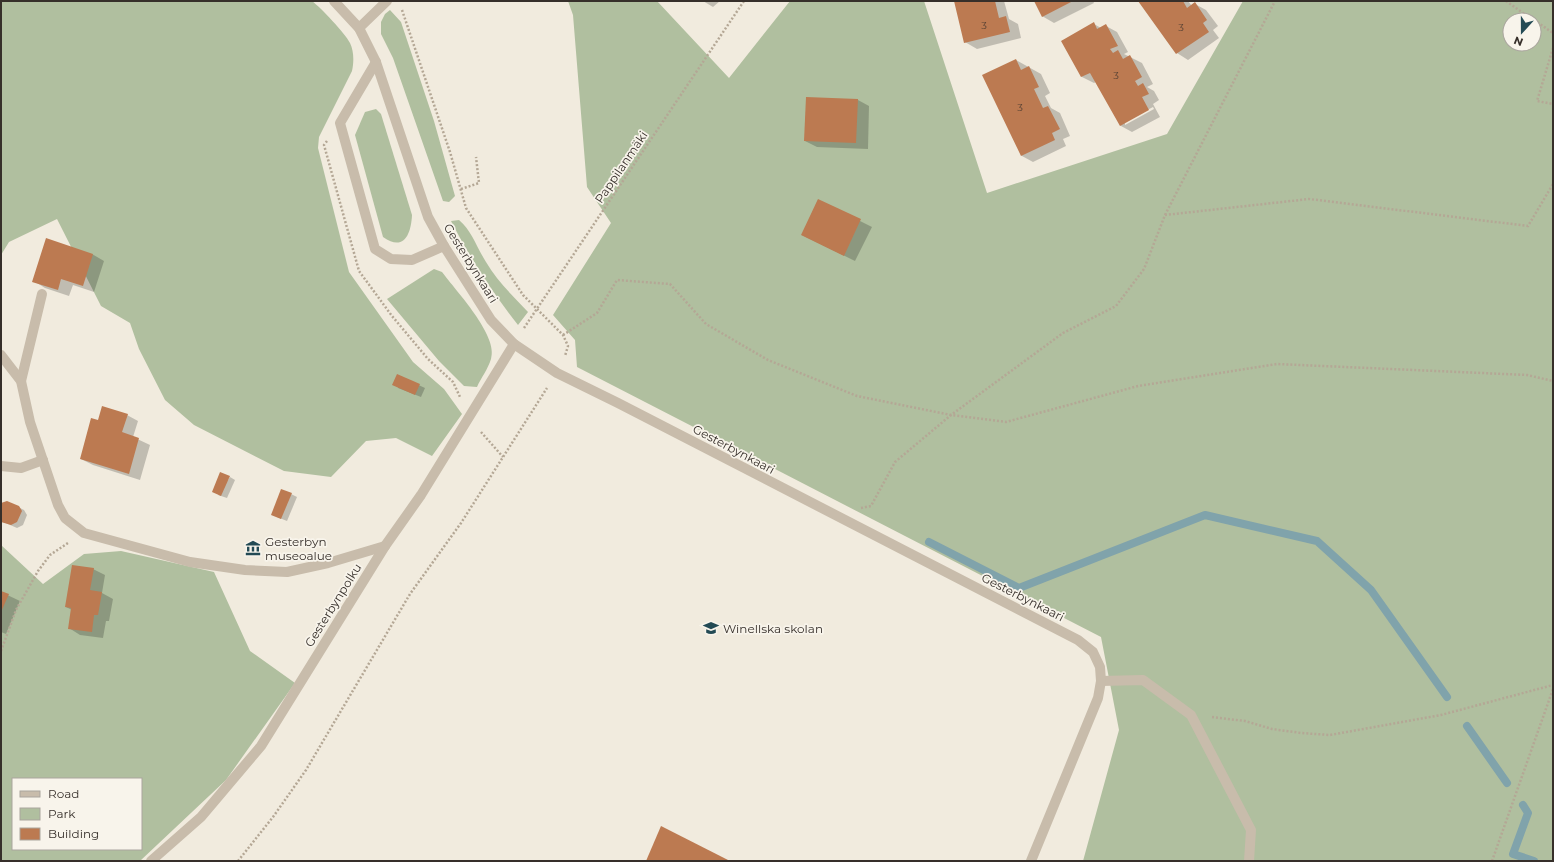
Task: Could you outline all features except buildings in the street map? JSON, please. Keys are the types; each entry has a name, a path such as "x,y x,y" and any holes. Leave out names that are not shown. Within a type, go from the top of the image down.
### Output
{"street":[{"path":"359,28 387,1"},
{"name":"Gesterbynkaari","path":"340,3 359,28 376,62 428,217 444,246 491,320 514,344 557,373 618,402 1078,640 1093,652 1100,667 1101,681 1098,698 1031,861"},
{"path":"376,62 340,123 375,249 391,259 412,260 444,246"},
{"path":"21,381 42,294"},
{"name":"Gesterbynpolku","path":"151,861 201,817 261,746 385,546 421,495 514,344"},
{"path":"1,355 21,381 30,422 58,505 65,518 84,533 190,562 245,570 287,572 328,563 385,546"},
{"path":"1,466 21,468 43,460"},
{"path":"1101,681 1143,680 1191,715 1251,830 1249,861"}],"path":[{"name":"Pappilanmäki","path":"514,344 744,1"},
{"path":"832,514 871,506 895,462 952,415 1063,333 1116,306 1144,269 1165,215 1275,1"},
{"path":"1506,1 1522,12"},
{"path":"238,861 273,817 306,770 410,594 461,523 557,373 568,346 562,335 523,295 466,208 403,11 398,6"},
{"path":"1542,26 1553,34"},
{"path":"1553,48 1537,101 1553,104"},
{"path":"461,189 479,183 476,157"},
{"path":"1165,215 1309,199 1528,226 1553,184"},
{"path":"562,335 597,313 617,280 670,284 706,324 768,360 857,396 952,415 1006,422 1138,386 1277,364 1527,375 1553,381"},
{"path":"1,651 16,610 38,571 50,555 84,533"},
{"path":"1191,715 1245,721 1272,729 1330,735 1441,716 1553,685"},
{"path":"1492,861 1553,689"}],"green space":[{"path":"1,1 312,1 321,9 343,33 350,43 353,53 352,71 319,137 318,148 349,272 413,362 444,389 462,414 432,456 396,438 366,441 331,477 284,471 194,425 165,400 139,349 130,323 101,306 57,219 9,242 1,255"},
{"path":"568,1 657,1 729,78 790,1 924,1 987,193 1167,134 1243,1 1553,1 1553,861 1083,861 1119,730 1101,637 577,367 575,340 553,315 611,223 587,187 573,15"},
{"path":"390,10 401,22 434,121 455,196 449,202 443,201 393,58 381,34 381,22 385,14"},
{"path":"376,109 381,114 412,215 408,234 401,242 396,243 383,237 355,135 365,112"},
{"path":"459,220 471,234 495,276 528,312 518,325 482,274 451,221"},
{"path":"434,269 442,272 466,302 483,326 489,338 492,349 491,359 477,387 464,386 439,361 387,299"},
{"path":"1,545 43,584 84,554 121,551 214,572 250,651 295,683 226,780 140,861 1,861"}],"waterway":[{"path":"929,542 1019,588 1205,515 1317,541 1371,590 1447,697"},
{"path":"1467,726 1507,783"},
{"path":"1523,805 1528,813 1513,854 1534,861"}],"place":[{"name":"Gesterbyn museoalue","path":"253,548"},
{"name":"Winellska skolan","path":"711,628"}]}
